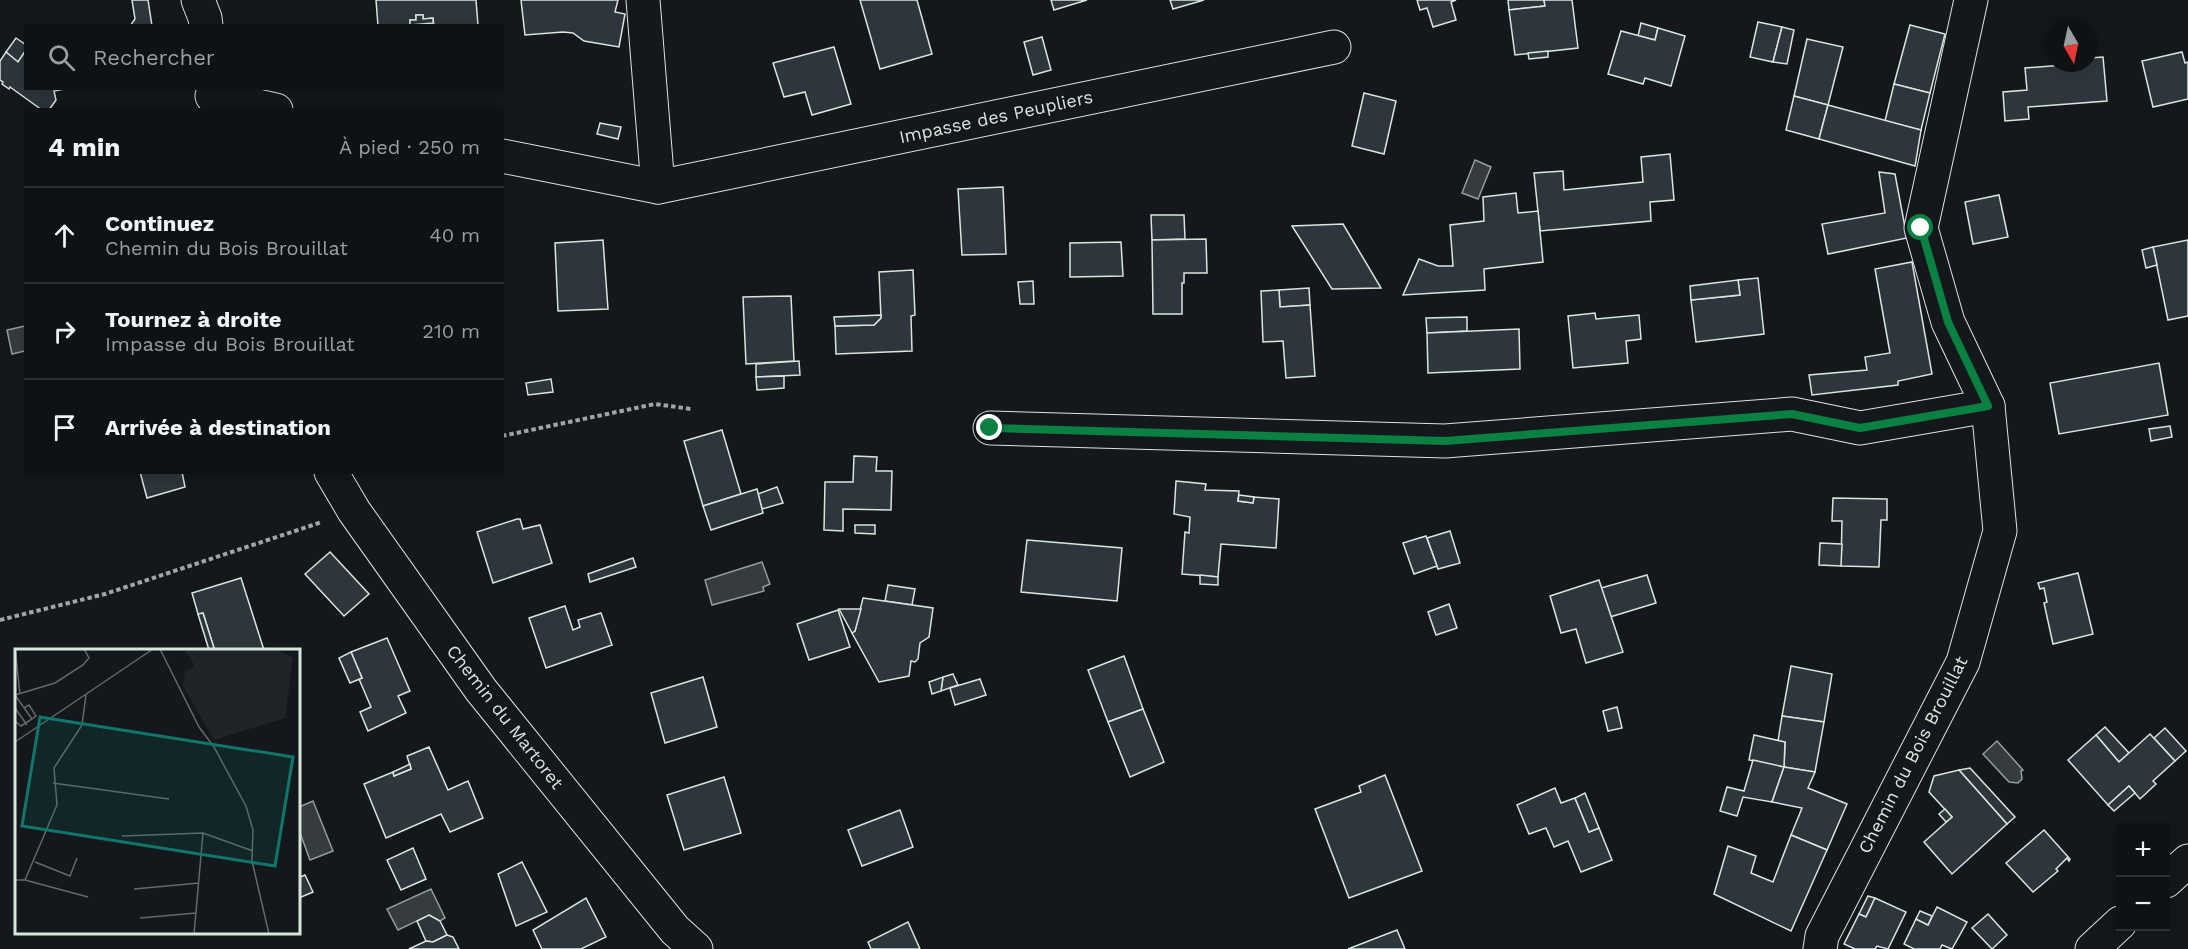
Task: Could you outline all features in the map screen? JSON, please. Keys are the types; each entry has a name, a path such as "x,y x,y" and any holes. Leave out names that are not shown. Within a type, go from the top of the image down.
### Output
{"street":[{"path":"198,0 206,24"},
{"path":"644,0 658,188"},
{"name":"Chemin du Bois Brouillat","path":"1820,949 1821,936 1963,662 2000,531 1988,406 1948,322 1921,228 1971,0"},
{"name":"Impasse des Peupliers","path":"504,156 658,188 1334,47"},
{"path":"212,98 265,108"},
{"path":"990,428 1445,441 1792,414 1860,428 1988,406"},
{"name":"Chemin du Martoret","path":"332,474 354,511 481,690 675,930 696,949"},
{"path":"2170,877 2188,861"},
{"path":"2092,949 2116,927"}],"path":[{"path":"504,436 655,404 692,409"},
{"path":"0,620 105,594 354,511"}],"shaded area":[{"path":"1475,160 1491,167 1478,199 1462,193"},
{"path":"24,326 24,351 12,354 7,330"},
{"path":"762,562 770,584 763,587 764,591 712,605 705,580"},
{"path":"1997,741 2023,770 2021,771 2022,779 2018,783 2009,782 1983,754"},
{"path":"313,801 333,851 310,860 300,833 300,807"},
{"path":"431,889 445,918 440,921 429,915 398,930 387,909"}],"building":[{"path":"132,0 148,0 152,24 131,24 135,19"},
{"path":"376,0 476,0 478,24 434,24 433,18 423,19 423,15 416,15 416,20 410,20 410,24 378,24"},
{"path":"521,0 618,0 615,12 625,14 619,47 584,41 573,33 525,35"},
{"path":"860,0 917,0 932,54 880,69"},
{"path":"1051,0 1087,0 1054,10"},
{"path":"1170,0 1204,0 1173,9"},
{"path":"1417,0 1456,0 1451,2 1456,20 1433,27 1427,8 1420,10"},
{"path":"1508,0 1544,0 1545,6 1509,10"},
{"path":"1544,0 1572,0 1578,48 1515,55 1509,10 1545,6"},
{"path":"416,15 423,15 423,19 433,18 433,23 410,24 410,20 416,20"},
{"path":"1758,22 1782,27 1773,62 1750,57"},
{"path":"1641,23 1658,28 1655,40 1638,36"},
{"path":"1910,25 1945,34 1930,93 1894,84"},
{"path":"1782,27 1794,30 1787,64 1773,62"},
{"path":"1658,28 1685,36 1671,86 1645,78 1643,84 1608,74 1621,31 1655,40"},
{"path":"1042,37 1051,70 1033,75 1024,42"},
{"path":"16,38 24,44 24,53 18,62 6,52"},
{"path":"1807,39 1843,47 1828,105 1794,96"},
{"path":"834,47 851,104 812,115 805,92 784,97 773,63"},
{"path":"1548,51 1548,57 1529,59 1528,53"},
{"path":"6,52 18,62 24,53 24,90 59,90 54,91 56,100 50,108 39,108 10,87 9,89 2,84 0,61"},
{"path":"2182,52 2185,63 2188,62 2188,99 2153,107 2142,61"},
{"path":"2098,57 2103,57 2107,101 2028,107 2029,119 2005,121 2003,92 2027,90 2025,68 2044,67 2044,72 2098,72"},
{"path":"1894,84 1930,93 1921,130 1885,121"},
{"path":"1364,93 1396,101 1384,154 1352,146"},
{"path":"1794,96 1828,105 1819,139 1786,130"},
{"path":"1828,105 1921,130 1915,166 1819,139"},
{"path":"600,123 621,127 618,139 597,134"},
{"path":"1670,154 1674,200 1650,202 1651,221 1540,231 1534,173 1563,171 1564,190 1643,182 1641,157"},
{"path":"1879,172 1895,174 1907,238 1828,254 1822,224 1885,213"},
{"path":"1003,187 1006,254 962,255 958,189"},
{"path":"1516,193 1518,213 1538,211 1543,262 1484,269 1485,290 1403,295 1419,259 1438,266 1453,266 1450,225 1484,221 1483,197"},
{"path":"1999,195 2008,237 1973,244 1965,202"},
{"path":"1151,215 1184,215 1185,239 1152,240"},
{"path":"1343,224 1381,288 1332,289 1292,226"},
{"path":"1206,239 1207,273 1184,273 1182,314 1153,314 1152,240"},
{"path":"603,240 608,309 558,311 555,243"},
{"path":"2188,240 2188,316 2168,320 2153,247"},
{"path":"1121,242 1123,276 1070,277 1070,243"},
{"path":"2153,247 2157,265 2146,268 2142,250"},
{"path":"1912,262 1932,374 1898,381 1898,385 1812,395 1809,375 1867,370 1865,357 1890,353 1875,269"},
{"path":"913,270 915,315 911,316 912,351 836,354 835,326 874,325 881,318 879,272"},
{"path":"1758,278 1764,334 1696,342 1691,300 1740,295 1738,280"},
{"path":"1738,280 1740,295 1691,300 1690,286"},
{"path":"1033,281 1034,304 1020,304 1018,282"},
{"path":"1309,288 1310,305 1280,307 1279,290"},
{"path":"1279,290 1280,307 1310,305 1315,376 1286,378 1283,341 1263,342 1261,291"},
{"path":"791,296 794,361 746,364 743,297"},
{"path":"1595,313 1596,319 1639,315 1641,339 1626,341 1628,363 1573,368 1568,316"},
{"path":"881,315 874,325 835,326 834,317"},
{"path":"1467,317 1467,331 1427,333 1426,318"},
{"path":"1519,329 1520,369 1428,373 1427,333"},
{"path":"799,361 800,375 756,377 756,364"},
{"path":"2159,363 2168,415 2059,434 2050,383"},
{"path":"784,376 784,388 757,390 756,377"},
{"path":"551,379 553,392 528,395 526,383"},
{"path":"2170,426 2172,437 2151,441 2149,429"},
{"path":"722,430 741,494 703,506 684,441"},
{"path":"854,456 877,457 876,471 892,471 891,510 843,509 843,531 824,530 825,482 853,482"},
{"path":"141,474 182,474 185,487 147,498"},
{"path":"1176,481 1206,484 1205,490 1239,491 1238,501 1253,503 1254,497 1279,499 1276,548 1221,544 1218,577 1182,574 1185,532 1189,533 1190,517 1174,514"},
{"path":"777,487 783,503 762,509 758,494"},
{"path":"757,489 763,513 711,530 703,506"},
{"path":"1239,495 1254,497 1253,503 1238,501"},
{"path":"1833,498 1887,499 1887,520 1881,520 1879,567 1841,566 1842,521 1832,521"},
{"path":"520,519 523,529 540,525 552,563 493,583 477,532"},
{"path":"855,525 875,525 875,534 855,533"},
{"path":"1450,531 1460,563 1438,569 1427,538"},
{"path":"1426,536 1437,566 1414,574 1403,543"},
{"path":"1027,540 1122,548 1117,601 1021,592"},
{"path":"1820,543 1842,544 1841,566 1819,565"},
{"path":"330,552 369,594 344,616 305,574"},
{"path":"633,558 636,567 590,582 588,574"},
{"path":"2078,573 2093,634 2053,644 2044,603 2047,602 2044,588 2040,589 2038,583"},
{"path":"1200,575 1218,577 1218,585 1200,584"},
{"path":"1647,575 1656,603 1610,617 1601,588"},
{"path":"241,578 264,649 212,649 214,648 203,613 198,614 192,593"},
{"path":"1599,580 1623,652 1586,663 1576,629 1561,633 1550,596"},
{"path":"888,585 915,589 912,605 885,601"},
{"path":"863,598 933,608 929,637 920,643 918,659 915,662 911,661 909,676 879,682 852,633 855,631"},
{"path":"1449,604 1457,628 1436,635 1428,612"},
{"path":"565,606 573,630 580,627 578,620 601,613 612,645 546,668 529,618"},
{"path":"839,609 861,609 855,631 852,633"},
{"path":"838,610 850,647 809,660 797,624"},
{"path":"203,613 214,648 209,649 198,614"},
{"path":"387,638 410,691 398,696 406,713 368,731 360,712 371,707 351,652"},
{"path":"351,652 362,678 350,683 339,658"},
{"path":"1124,656 1143,709 1108,722 1088,670"},
{"path":"1791,666 1832,674 1824,722 1782,716"},
{"path":"953,674 958,685 941,691 943,677"},
{"path":"703,677 717,727 665,743 651,693"},
{"path":"943,677 941,691 932,694 929,682"},
{"path":"980,679 986,695 955,705 950,688"},
{"path":"1617,707 1622,728 1608,731 1603,711"},
{"path":"1143,709 1164,762 1130,777 1108,722"},
{"path":"1782,716 1824,722 1815,772 1784,767 1785,742 1778,741"},
{"path":"2105,727 2129,753 2119,762 2096,735"},
{"path":"2165,728 2186,751 2175,761 2154,738"},
{"path":"2150,734 2175,761 2153,781 2156,784 2140,799 2129,786 2108,805 2068,760 2096,735 2119,762"},
{"path":"1754,735 1785,742 1784,767 1749,760"},
{"path":"429,747 448,790 468,781 483,818 450,832 441,814 386,838 364,784 393,772 394,776 411,769 407,756"},
{"path":"1753,760 1784,767 1772,802 1743,797 1737,816 1720,811 1727,787 1744,791"},
{"path":"410,764 411,769 394,776 393,772"},
{"path":"1784,767 1815,772 1808,788 1847,804 1827,850 1791,835 1802,808 1772,802"},
{"path":"1970,768 2015,817 2007,824 1959,770"},
{"path":"1959,770 2007,824 1952,874 1924,842 1952,817 1929,792 1934,776"},
{"path":"1385,775 1422,871 1349,898 1315,809 1361,792 1359,786"},
{"path":"724,777 741,833 684,850 667,795"},
{"path":"2129,786 2135,793 2114,811 2108,805"},
{"path":"1555,788 1561,803 1575,798 1589,832 1599,828 1612,860 1581,872 1568,841 1554,847 1546,828 1529,834 1517,805"},
{"path":"1585,793 1599,828 1589,832 1575,798"},
{"path":"1945,809 1952,817 1946,822 1939,814"},
{"path":"900,810 913,847 862,866 848,830"},
{"path":"2044,830 2070,859 2069,861 2067,858 2056,869 2058,871 2033,892 2006,863"},
{"path":"1791,835 1827,850 1791,931 1714,894 1728,846 1756,856 1751,873 1773,882"},
{"path":"413,848 426,879 401,890 387,860"},
{"path":"522,862 547,912 516,926 498,874"},
{"path":"305,875 313,892 300,898 300,877"},
{"path":"1868,896 1875,898 1866,917 1859,914"},
{"path":"586,898 606,937 581,949 542,949 533,930"},
{"path":"1875,898 1906,912 1888,949 1877,946 1875,949 1855,949 1844,944 1859,914 1866,917"},
{"path":"1937,907 1967,922 1952,949 1942,945 1940,949 1914,949 1904,944 1916,919 1928,925"},
{"path":"1920,911 1932,916 1928,925 1916,919"},
{"path":"1988,914 2007,935 1992,949 1972,928"},
{"path":"429,915 440,921 447,935 433,942 426,941 417,921"},
{"path":"908,922 920,949 871,949 868,942"},
{"path":"1397,930 1405,949 1348,949"},
{"path":"447,935 453,937 459,949 409,949 426,941 433,942"}],"route":[{"path":"990,428 1445,441 1792,414 1860,428 1988,406 1948,322 1921,228"}]}
